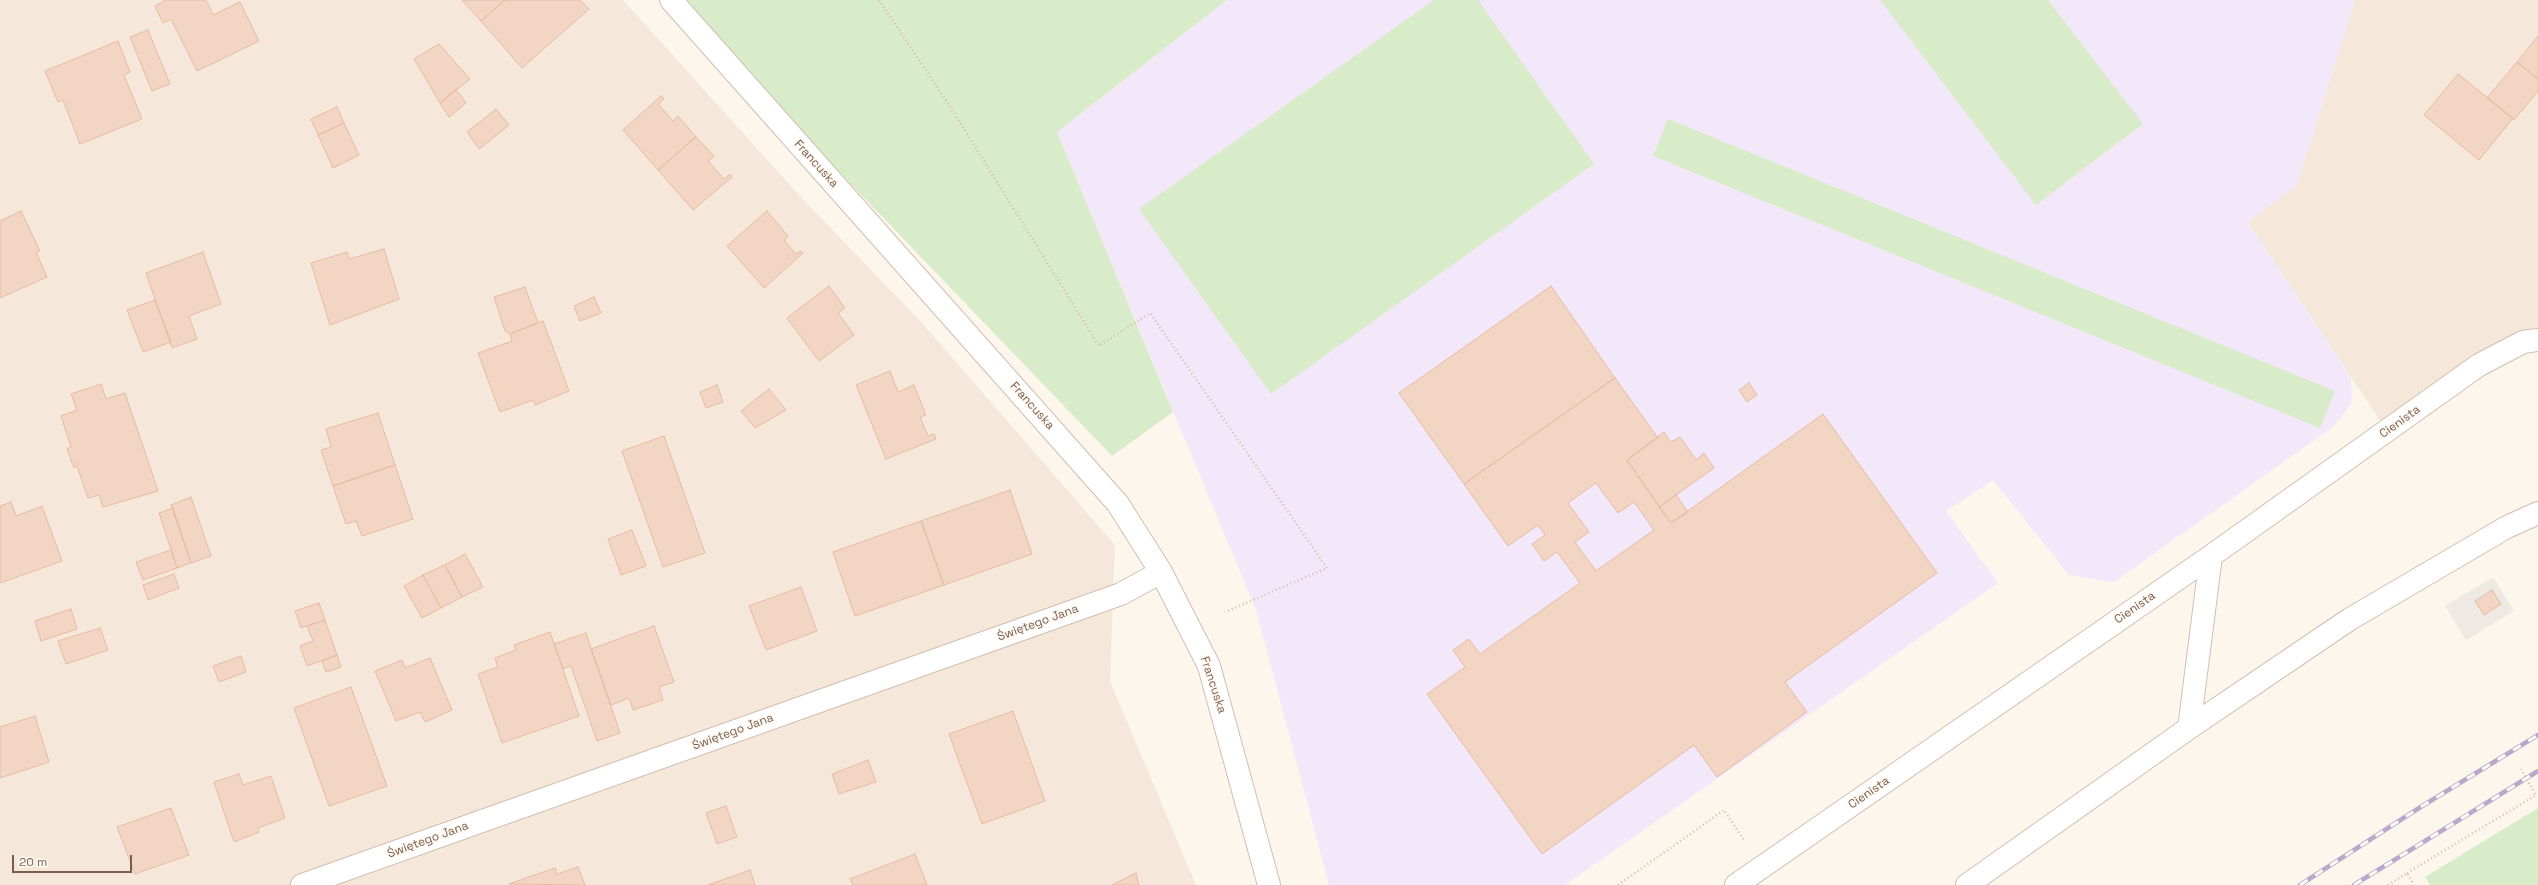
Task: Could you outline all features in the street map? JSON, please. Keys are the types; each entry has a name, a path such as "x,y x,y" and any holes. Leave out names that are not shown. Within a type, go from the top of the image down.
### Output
{"street":[{"name":"Francuska","path":"671,0 1118,504 1161,572 1209,666 1269,885"},
{"name":"Cienista","path":"1736,885 2211,556 2479,365 2523,342 2538,340"},
{"path":"1967,885 2189,728 2350,619 2507,527 2538,513"},
{"path":"2189,728 2211,556"},
{"name":"Świętego Jana","path":"302,885 1121,594 1161,572"}],"path":[{"path":"879,0 944,97 1099,346 1150,313 1327,568 1225,612"},
{"path":"2388,885 2536,795 2521,769"},
{"path":"1618,885 1724,810 1762,867"},
{"path":"2407,873 2414,885"}],"shaded area":[{"path":"0,0 623,0 799,195 923,324 1115,545 1110,681 1196,885 0,885"},
{"path":"1227,0 2355,0 2297,185 2248,222 2351,377 2352,403 2333,427 2114,582 2069,575 1993,480 1946,511 1998,583 1565,885 1329,885 1256,610 1057,132"},
{"path":"2355,0 2538,0 2538,342 2387,431 2248,222 2297,185"},
{"path":"2493,577 2514,611 2466,640 2445,606"}],"green space":[{"path":"674,0 1227,0 1057,132 1173,412 1112,456"},
{"path":"1434,0 1478,0 1594,164 1271,394 1139,209"},
{"path":"1880,0 2048,0 2143,124 2036,205"},
{"path":"1668,119 2335,391 2320,428 1653,156"},
{"path":"2538,808 2538,885 2430,885 2425,877"}],"building":[{"path":"166,0 206,0 213,15 240,2 259,41 197,71 171,19 163,23 155,6"},
{"path":"462,0 505,0 481,21"},
{"path":"505,0 580,0 589,9 522,68 481,21"},
{"path":"148,30 170,84 152,91 130,37"},
{"path":"2538,36 2538,79 2517,62"},
{"path":"118,41 130,72 124,75 142,119 80,144 63,100 58,102 45,71"},
{"path":"439,44 470,79 440,103 414,59"},
{"path":"2517,62 2538,79 2538,91 2514,120 2487,98"},
{"path":"2458,74 2513,118 2479,160 2424,115"},
{"path":"456,89 466,103 449,117 440,103"},
{"path":"661,96 664,99 658,104 673,121 678,116 696,137 658,170 623,130"},
{"path":"337,107 344,123 318,135 311,119"},
{"path":"496,109 509,125 479,149 467,132"},
{"path":"344,123 359,155 333,168 318,135"},
{"path":"696,137 714,156 708,161 724,179 730,174 732,177 693,210 658,170"},
{"path":"21,211 40,251 36,252 47,277 0,298 0,221"},
{"path":"767,211 788,236 784,240 796,254 801,251 803,253 764,288 727,246"},
{"path":"384,249 399,299 330,325 311,263 347,252 349,259"},
{"path":"203,252 221,304 189,316 197,339 172,348 146,273"},
{"path":"829,286 845,308 838,313 854,335 819,361 787,318"},
{"path":"1551,286 1615,378 1464,484 1399,393"},
{"path":"525,287 538,323 510,334 505,331 494,297"},
{"path":"594,297 601,313 580,321 574,306"},
{"path":"155,300 171,342 143,352 127,310"},
{"path":"543,321 569,391 535,405 533,400 500,412 478,353 512,341 510,334"},
{"path":"890,371 898,392 914,385 926,415 920,417 928,436 934,434 936,439 886,459 856,385"},
{"path":"1615,378 1658,438 1627,460 1671,523 1823,414 1937,573 1785,682 1807,712 1717,777 1694,745 1542,854 1427,694 1465,667 1453,650 1469,639 1480,654 1580,583 1557,552 1544,561 1532,544 1545,535 1538,525 1508,546 1464,484","holes":["1596,483 1618,513 1634,502 1654,530 1596,571 1575,542 1589,532 1568,503"]},
{"path":"1749,383 1757,395 1747,402 1739,390"},
{"path":"101,384 106,399 125,393 158,491 103,507 99,495 88,498 77,466 74,468 67,449 71,447 61,416 77,410 71,394"},
{"path":"717,385 723,402 706,408 700,392"},
{"path":"769,389 786,410 755,428 741,411"},
{"path":"378,413 395,465 333,486 321,450 331,447 326,429"},
{"path":"1664,432 1671,442 1680,437 1696,460 1704,453 1714,468 1659,507 1627,460"},
{"path":"664,436 705,553 663,567 622,451"},
{"path":"395,465 413,519 362,536 356,521 346,524 333,486"},
{"path":"1010,490 1032,554 944,585 921,521"},
{"path":"1676,495 1688,512 1671,523 1659,507"},
{"path":"191,497 211,556 191,563 171,505"},
{"path":"11,502 16,516 42,506 62,561 0,583 0,506"},
{"path":"173,508 191,563 177,568 159,513"},
{"path":"921,521 944,585 855,616 833,552"},
{"path":"632,530 646,566 621,575 608,539"},
{"path":"171,550 177,568 143,580 136,562"},
{"path":"465,554 483,587 462,597 445,565"},
{"path":"445,565 462,597 441,608 423,575"},
{"path":"174,574 179,588 148,600 143,585"},
{"path":"423,575 441,608 422,618 404,586"},
{"path":"801,587 817,631 766,650 749,606"},
{"path":"2492,590 2501,604 2484,615 2475,601"},
{"path":"319,603 325,620 301,628 295,611"},
{"path":"71,609 77,629 41,641 35,621"},
{"path":"325,620 337,655 307,666 300,646 313,641 307,626"},
{"path":"654,626 674,682 659,687 663,700 633,710 629,698 611,705 591,649"},
{"path":"100,628 108,650 66,664 58,641"},
{"path":"550,632 579,716 502,743 478,674 498,667 495,658 516,650 514,645"},
{"path":"586,633 620,733 597,741 571,666 563,669 554,644"},
{"path":"337,655 341,667 326,672 322,661"},
{"path":"241,656 246,672 219,682 213,666"},
{"path":"430,658 452,710 425,722 420,712 396,721 375,671 402,660 405,668"},
{"path":"351,687 387,786 329,806 294,708"},
{"path":"1013,711 1045,801 982,824 949,734"},
{"path":"35,716 49,762 0,778 0,727"},
{"path":"868,760 876,782 839,794 832,774"},
{"path":"239,774 243,785 271,776 285,818 258,828 259,832 234,842 214,782"},
{"path":"726,806 737,837 717,844 706,813"},
{"path":"171,808 189,855 135,874 117,827"},
{"path":"915,854 927,885 853,885 850,879"},
{"path":"578,867 585,885 509,884 555,868 557,874"},
{"path":"750,870 755,885 708,885"},
{"path":"1136,873 1139,885 1112,885"}],"railway":[{"path":"2300,885 2419,808 2538,735"},
{"path":"2354,885 2538,771"}]}
